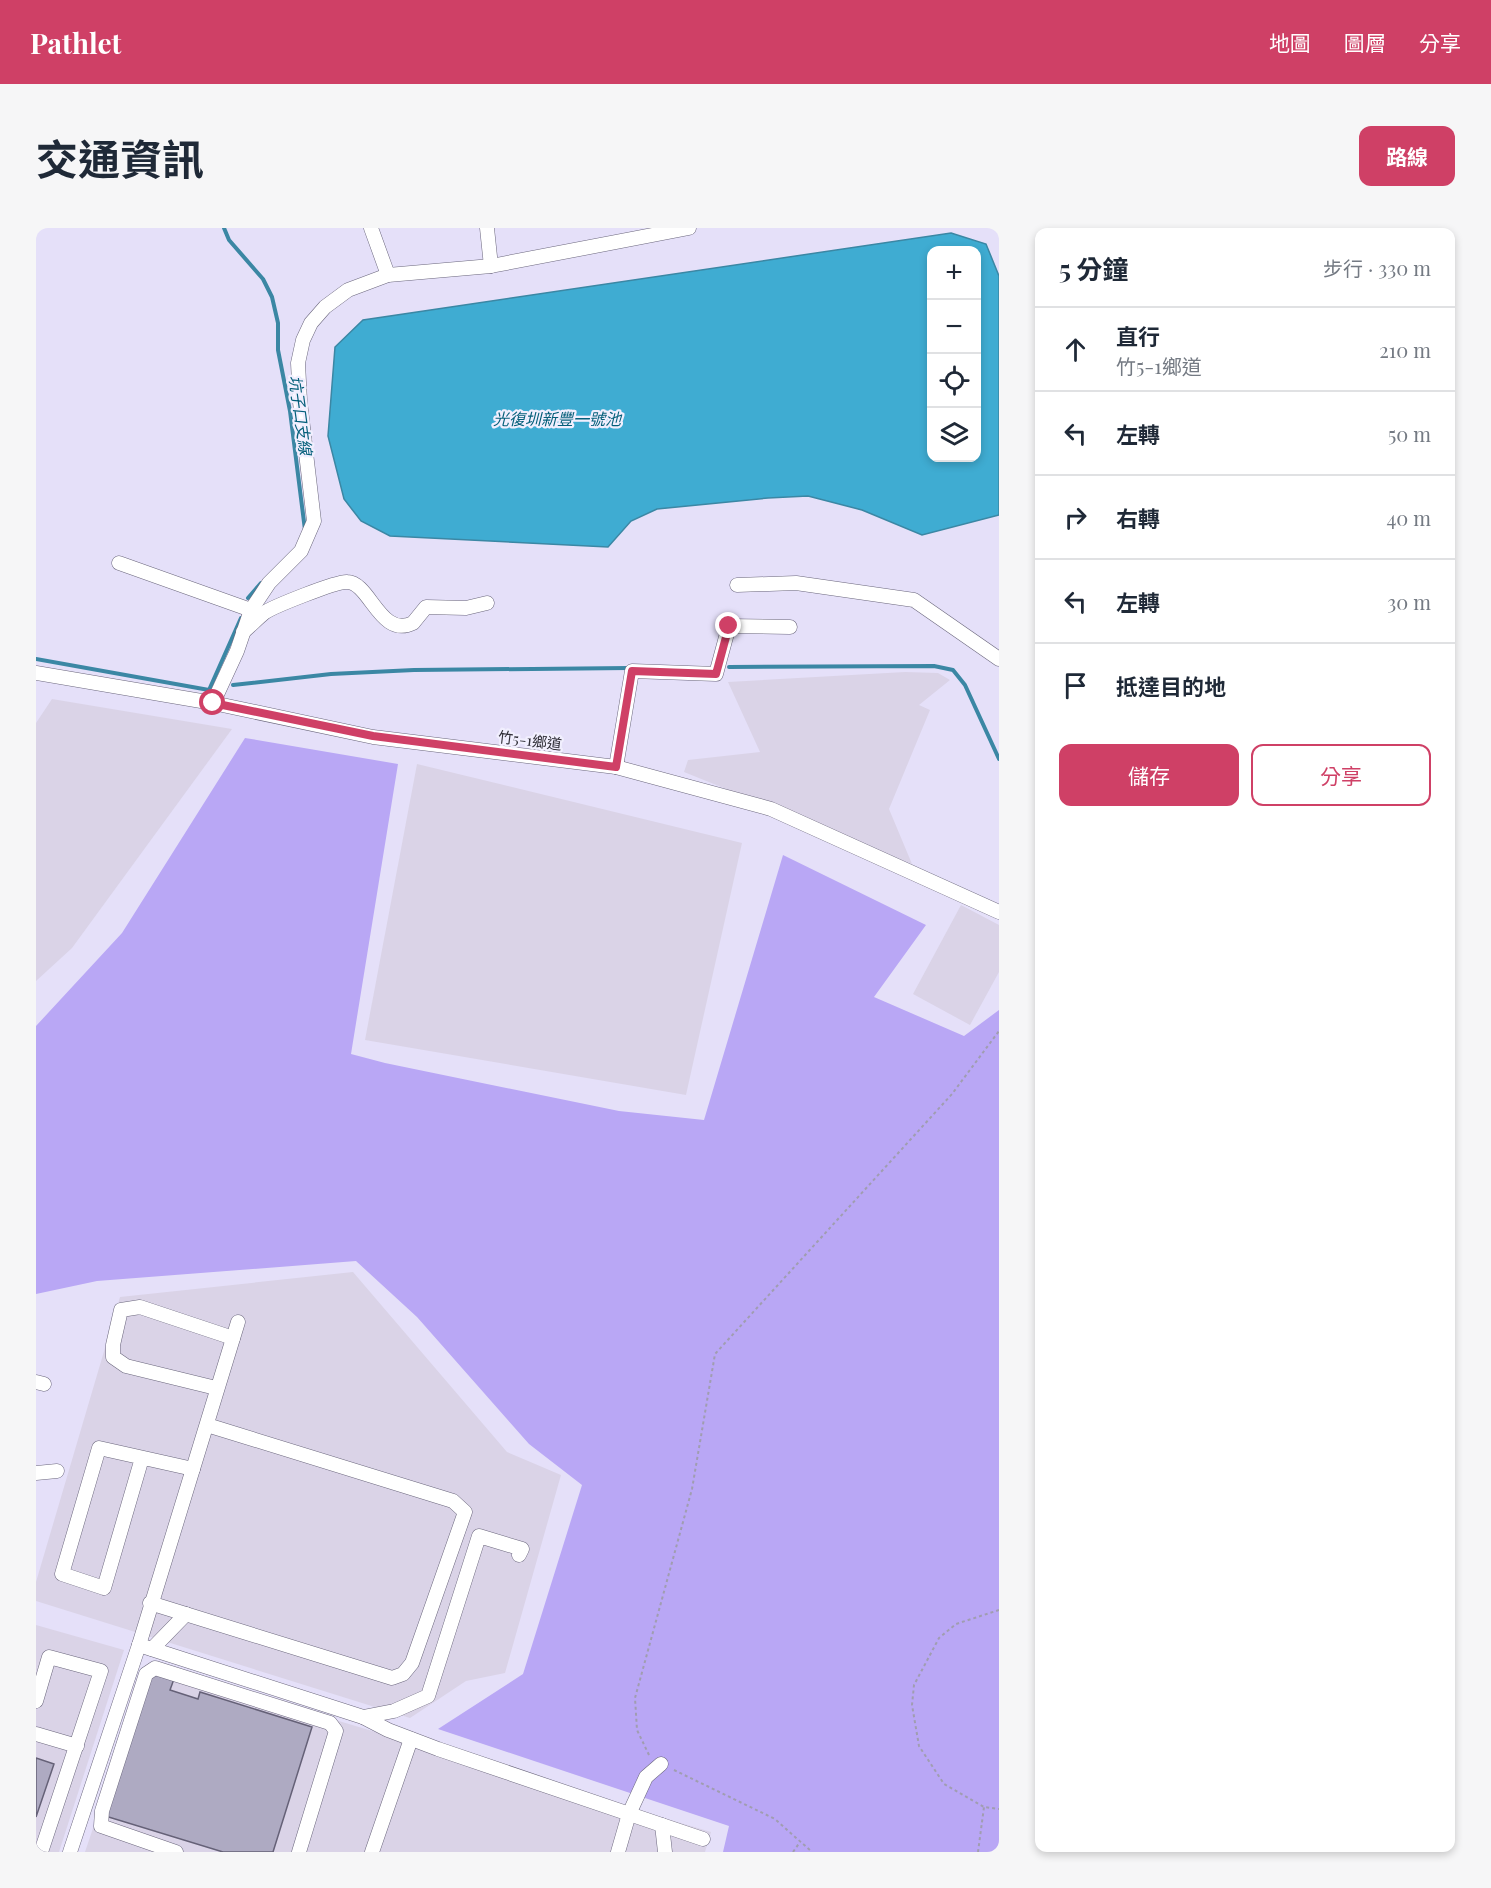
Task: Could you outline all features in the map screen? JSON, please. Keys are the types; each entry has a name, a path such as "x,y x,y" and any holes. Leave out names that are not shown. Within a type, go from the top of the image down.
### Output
{"street":[{"path":"371,228 388,275"},
{"path":"487,228 491,266"},
{"path":"213,703 251,610 269,583 301,551 314,521 300,402 298,363 303,340 311,322 325,307 348,290 388,275 491,266 689,228"},
{"path":"119,563 251,610"},
{"path":"243,632 265,612 334,584 348,581 356,585 383,617 402,626 413,623 426,607 466,608 487,603"},
{"path":"737,585 796,583 914,600 999,659"},
{"path":"616,767 632,671 716,674 729,626 790,627"},
{"name":"竹5-1鄉道","path":"36,673 213,703 373,736 616,767 771,809 999,912"},
{"path":"216,1388 126,1366 113,1357 112,1345 121,1310 140,1307 233,1338"},
{"path":"70,1852 145,1647 150,1603 238,1322"},
{"path":"150,1603 392,1678 403,1674 412,1663 465,1512 453,1501 207,1425"},
{"path":"142,1458 104,1588 62,1574 99,1448 193,1469"},
{"path":"36,1473 57,1471"},
{"path":"363,1717 394,1711 428,1696 478,1536 522,1550 519,1555"},
{"path":"145,1647 186,1614"},
{"path":"145,1647 363,1717 411,1739 703,1839"},
{"path":"36,1701 49,1657 101,1671 41,1852"},
{"path":"176,1852 101,1826 102,1811 146,1674 155,1668 330,1723 336,1731 299,1852"},
{"path":"36,1734 77,1746"},
{"path":"372,1852 411,1739"},
{"path":"618,1852 629,1814 646,1776 661,1764"},
{"path":"663,1825 665,1852"}],"path":[{"path":"812,1852 775,1819 652,1761 637,1730 635,1698 692,1489 715,1354 952,1094 999,1032"},
{"path":"999,1610 956,1624 939,1638 914,1685 912,1705 919,1746 944,1784 984,1807 999,1809"},
{"path":"978,1852 984,1807"},
{"path":"792,1852 801,1842"}],"shaded area":[{"path":"905,672 938,673 950,680 919,705 930,710 889,809 912,864 684,772 688,760 760,752 728,682"},
{"path":"52,699 232,729 72,948 36,981 36,723"},
{"path":"245,738 398,764 351,1054 619,1111 704,1120 783,855 926,925 874,997 964,1036 999,1010 999,1852 723,1852 729,1826 438,1729 523,1674 582,1485 529,1444 417,1317 356,1261 97,1281 36,1294 36,1026 122,933"},
{"path":"417,764 742,843 686,1095 365,1040"},
{"path":"961,905 999,925 999,972 970,1025 913,994"},
{"path":"353,1272 507,1452 561,1475 505,1673 466,1681 410,1718 36,1601 36,1582 120,1297"},
{"path":"36,1625 124,1650 59,1852 36,1852"},
{"path":"148,1664 711,1832 705,1852 85,1852"}],"water":[{"name":"光復圳新豐一號池","path":"951,233 986,244 999,276 999,515 922,535 862,510 808,496 657,509 631,521 608,547 390,536 361,521 344,499 328,436 335,347 363,320"}],"building":[{"path":"147,1671 174,1679 170,1690 198,1699 200,1692 312,1727 273,1852 223,1852 102,1815"},
{"path":"36,1758 54,1764 36,1817"}],"waterway":[{"name":"坑子口支線","path":"224,228 229,240 263,279 272,297 278,323 278,350 290,411 305,530"},
{"name":"坑子口支線","path":"248,598 261,583"},
{"name":"坑子口支線","path":"209,690 241,618"},
{"path":"36,659 209,690"},
{"path":"729,667 934,666 953,670 965,685 999,759"},
{"path":"233,685 331,674 414,670 629,668"}],"route":[{"path":"213,703 373,736 616,767 632,671 716,674 729,626"}]}
